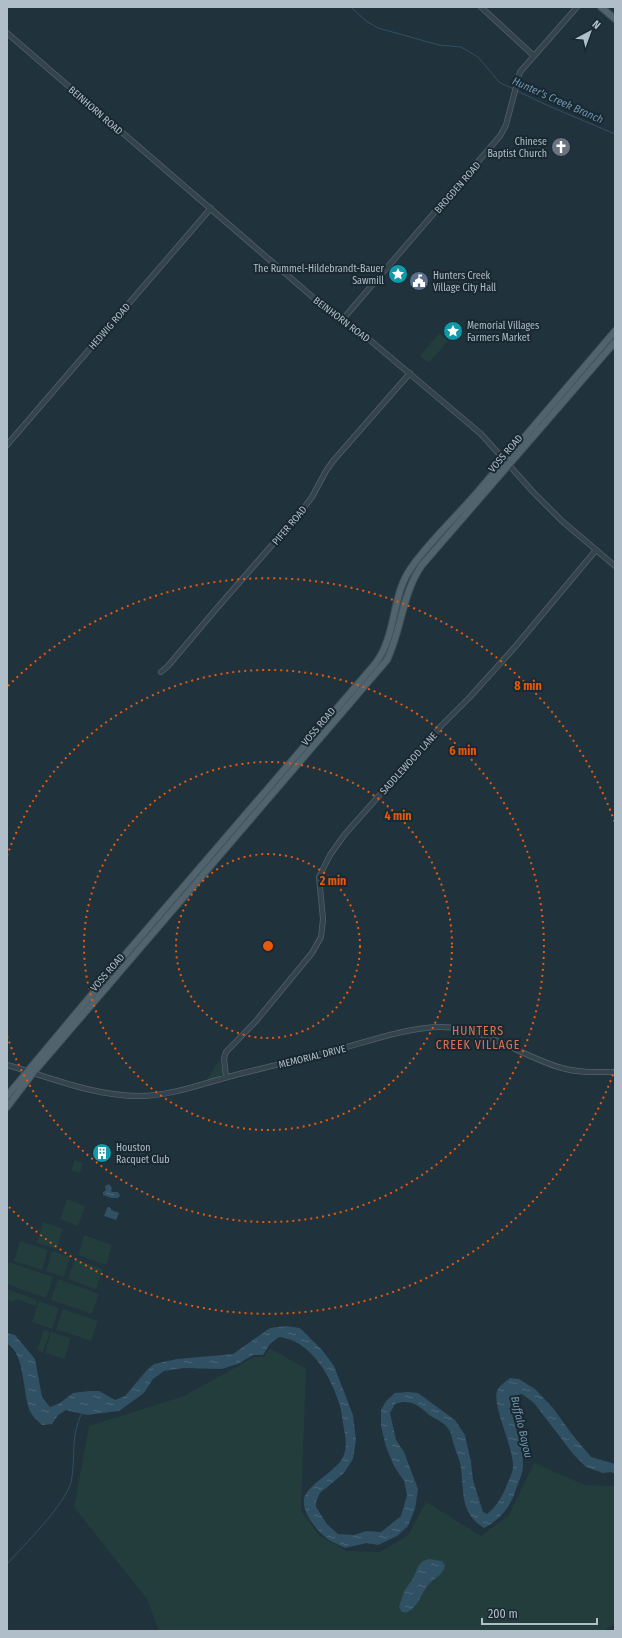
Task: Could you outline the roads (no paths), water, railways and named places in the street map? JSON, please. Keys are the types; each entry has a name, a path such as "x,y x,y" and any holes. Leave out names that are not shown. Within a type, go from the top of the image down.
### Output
{"main road":[{"path":"601,7 615,19"},
{"name":"VOSS ROAD","path":"7,1096 30,1072 198,881 387,660 393,647 409,587 415,575 615,331"},
{"name":"VOSS ROAD","path":"7,1108 30,1072 193,876 381,656 391,632 402,585 409,570 615,342"},
{"path":"375,664 380,668"},
{"path":"315,733 320,738"},
{"path":"283,771 288,776"},
{"path":"193,876 198,881"}],"street":[{"path":"481,7 534,56"},
{"name":"BROGDEN ROAD","path":"343,319 498,140 506,125 512,97 520,72 577,7"},
{"name":"BEINHORN ROAD","path":"7,33 330,312 343,319 410,373 481,434 534,493 615,566"},
{"name":"HEDWIG ROAD","path":"7,445 210,208"},
{"name":"PIFER ROAD","path":"161,672 168,666 300,513 312,497 333,461 410,373"},
{"name":"SADDLEWOOD LANE","path":"226,1077 224,1058 226,1052 256,1021 296,974 312,953 321,937 323,919 319,877 330,855 345,834 396,776 515,647 596,550"},
{"name":"MEMORIAL DRIVE","path":"7,1065 110,1095 130,1096 165,1094 197,1087 226,1077 395,1034 436,1027 452,1028 485,1036 561,1068 587,1073 615,1072"}],"water":[{"path":"109,1184 112,1188 112,1192 118,1192 120,1196 118,1198 111,1198 103,1195 103,1192 106,1190 105,1186"},
{"path":"109,1207 119,1213 116,1220 104,1216 107,1208"},
{"path":"286,1326 300,1328 323,1351 334,1366 353,1415 356,1440 353,1459 344,1473 320,1493 316,1502 316,1507 327,1524 338,1534 354,1535 366,1531 381,1532 401,1516 407,1495 404,1481 394,1466 386,1447 381,1426 381,1410 386,1401 395,1393 418,1393 455,1420 465,1435 473,1480 483,1512 487,1514 501,1498 513,1469 510,1448 496,1398 498,1389 510,1378 519,1379 535,1389 553,1408 591,1457 615,1464 615,1474 611,1472 603,1473 586,1467 573,1454 534,1403 522,1394 514,1396 510,1401 523,1457 522,1472 509,1506 494,1522 484,1528 476,1522 467,1509 463,1494 459,1459 451,1433 447,1427 413,1403 405,1402 395,1404 390,1413 396,1440 404,1452 418,1489 415,1509 408,1526 397,1536 378,1545 367,1543 345,1548 320,1533 305,1509 304,1499 306,1494 310,1488 334,1468 343,1457 345,1453 346,1440 340,1406 329,1379 316,1360 300,1344 290,1339 279,1337 270,1344 263,1355 253,1355 238,1364 221,1369 184,1368 164,1371 153,1379 144,1393 119,1411 87,1415 66,1410 58,1415 52,1424 42,1425 34,1418 28,1406 18,1356 7,1344 7,1333 15,1335 35,1359 42,1397 50,1407 60,1403 73,1393 89,1391 99,1391 115,1400 125,1396 146,1371 154,1364 177,1359 233,1354 270,1328"},
{"path":"429,1559 442,1561 445,1565 444,1569 429,1584 414,1607 408,1612 402,1612 399,1607 404,1591 412,1580 419,1565 423,1561"}],"waterway":[{"name":"Hunter's Creek Branch","path":"351,7 366,21 378,28 439,45 461,47 478,57 500,83 514,89"},
{"name":"Hunter's Creek Branch","path":"517,91 615,134"},
{"path":"7,1564 53,1513 67,1491 71,1482 76,1430 82,1413"}],"place":[{"name":"Chinese Baptist Church","path":"561,147"},
{"name":"The Rummel-Hildebrandt-Bauer Sawmill","path":"398,274"},
{"name":"Hunters Creek Village City Hall","path":"419,281"},
{"name":"Memorial Villages Farmers Market","path":"453,331"},
{"name":"Houston Racquet Club","path":"102,1153"}],"district":[{"name":"HUNTERS CREEK VILLAGE","path":"478,1038"}],"water label":[{"name":"Buffalo Bayou","path":"522,1427"}]}
